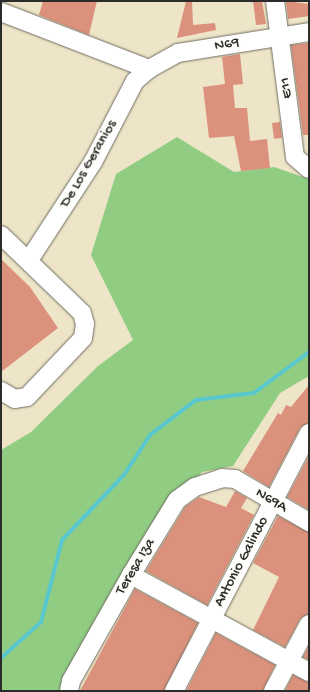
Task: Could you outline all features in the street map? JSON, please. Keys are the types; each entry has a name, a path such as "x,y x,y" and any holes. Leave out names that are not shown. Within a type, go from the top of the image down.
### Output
{"street":[{"name":"E11","path":"275,1 281,37 295,157 309,169"},
{"path":"1,12 148,69"},
{"name":"N69","path":"148,69 178,53 309,32"},
{"name":"De Los Geranios","path":"29,260 93,162 135,81 148,69"},
{"path":"1,235 82,312 83,338 58,368 26,397 15,399 1,391"},
{"name":"Antonio Galindo","path":"174,691 309,433"},
{"name":"N69A","path":"235,479 273,503 309,522"},
{"name":"Teresa Iza","path":"69,691 71,681 131,575 177,500 211,480 235,479"},
{"path":"131,575 309,672"},
{"path":"273,691 309,624"}],"green space":[{"path":"177,137 234,172 274,167 309,179 309,376 280,393 233,466 202,472 175,505 63,691 1,691 1,450 31,432 98,366 133,340 91,255 116,174"}],"building":[{"path":"43,1 97,1 89,35 39,15"},
{"path":"186,1 192,1 193,25 215,23 216,30 177,38"},
{"path":"253,1 262,1 266,24 256,25"},
{"path":"286,1 309,4 309,16 288,19"},
{"path":"309,43 309,135 303,135 291,45"},
{"path":"240,54 243,84 233,85 235,108 247,108 250,141 267,139 270,168 241,171 234,136 209,138 203,87 225,84 222,57"},
{"path":"280,122 282,138 274,139 272,123"},
{"path":"1,259 30,287 58,328 1,372"},
{"path":"309,385 309,423 300,428 269,487 243,471 278,413 281,415 286,405 291,407"},
{"path":"309,456 309,510 287,497"},
{"path":"235,491 247,498 241,508 254,515 207,605 146,571 185,507 199,497 226,507"},
{"path":"278,516 309,532 309,614 300,619 285,647 253,630 279,577 253,563"},
{"path":"135,589 198,623 164,691 80,691"},
{"path":"216,633 275,665 263,691 186,691"},
{"path":"309,646 309,660 303,657"},
{"path":"293,675 309,682 309,691 285,691"}],"waterway":[{"path":"1,658 41,622 62,540 124,475 150,435 196,400 254,393 309,352"}]}
